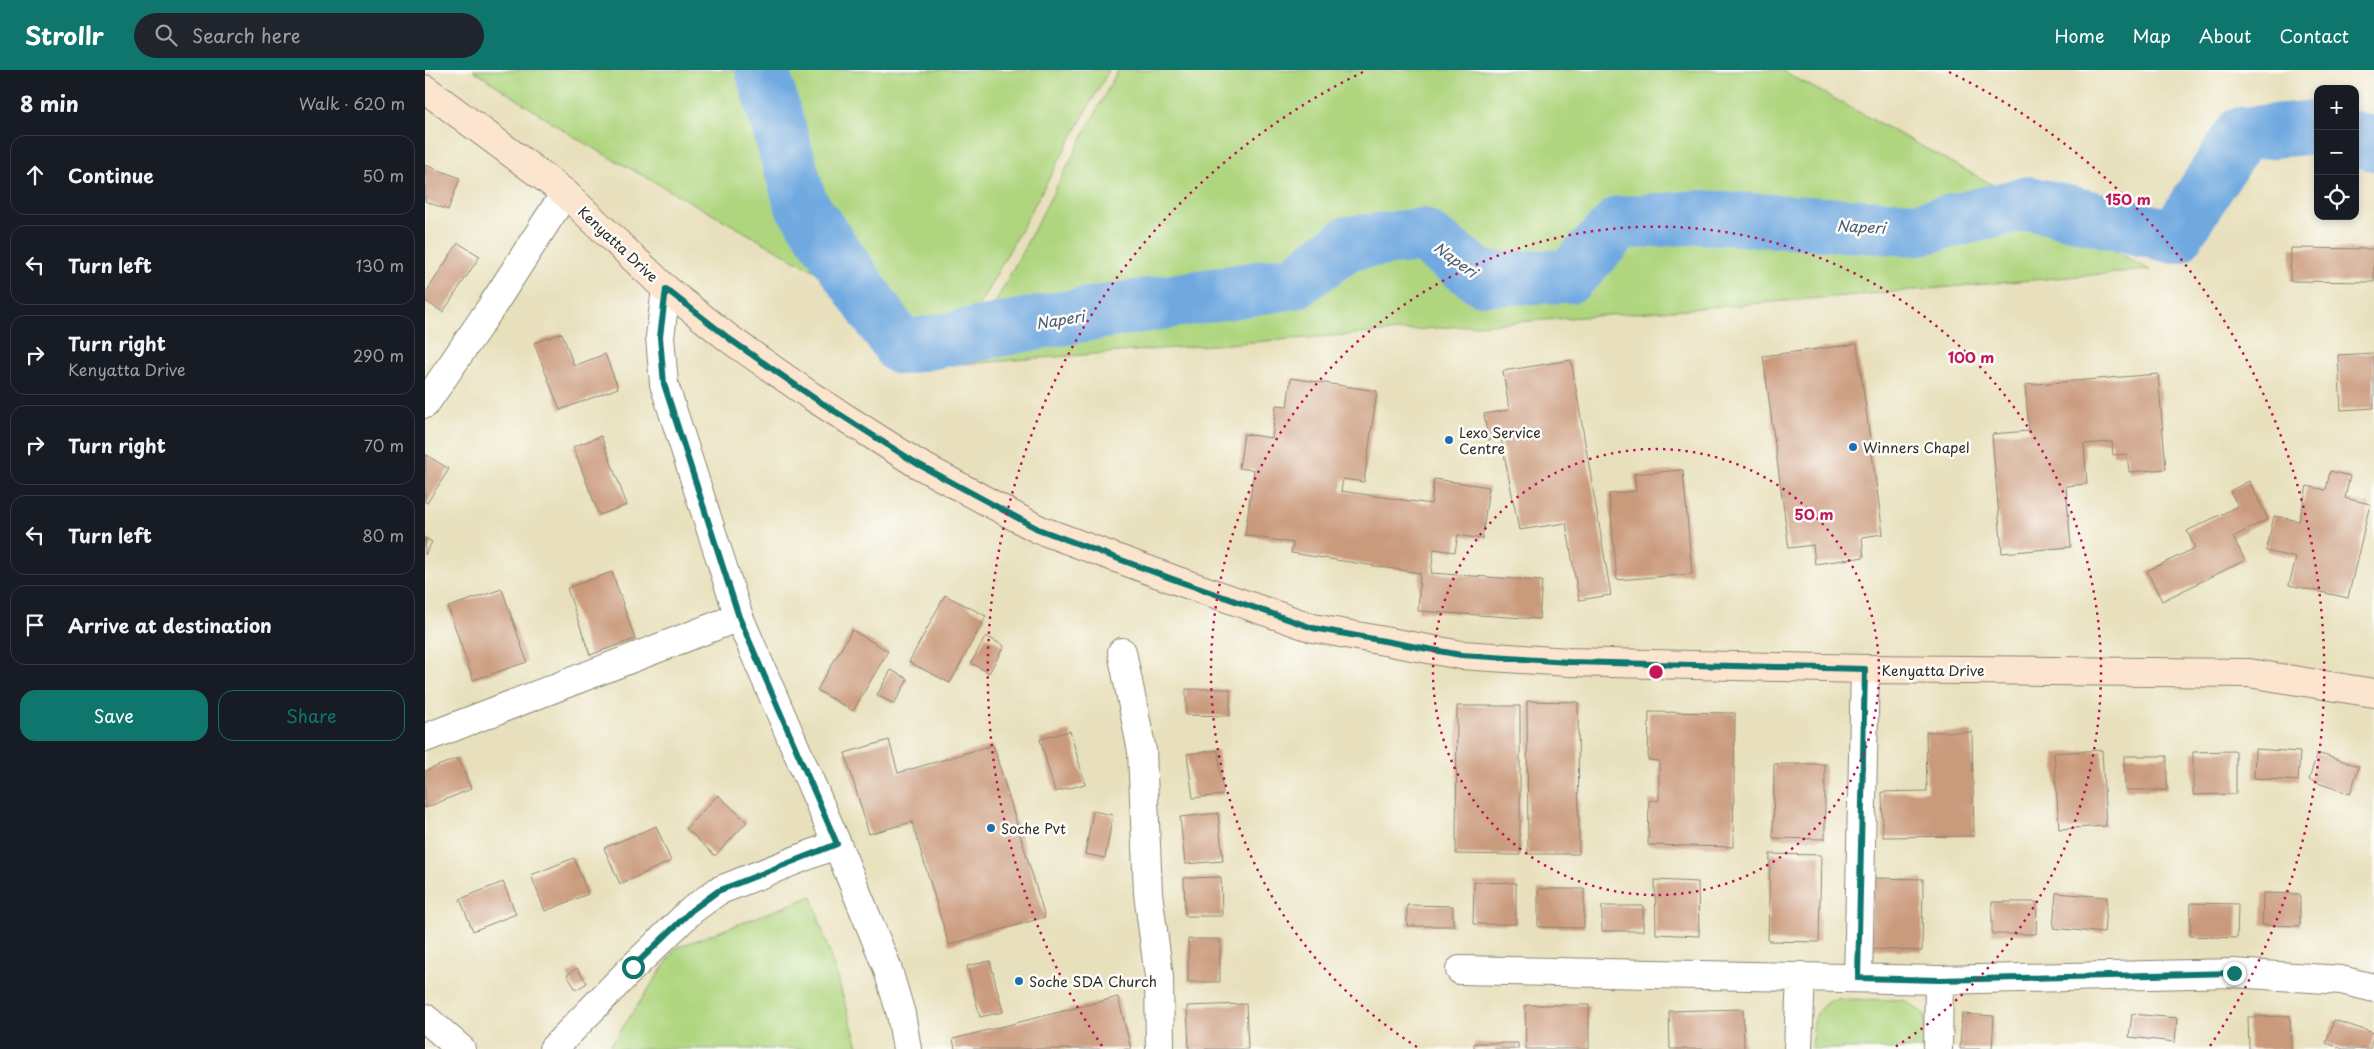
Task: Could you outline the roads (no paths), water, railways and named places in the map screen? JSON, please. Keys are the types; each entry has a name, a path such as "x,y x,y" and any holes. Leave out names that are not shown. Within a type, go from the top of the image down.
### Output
{"main road":[{"name":"Kenyatta Drive","path":"425,89 565,193 666,289 731,340 811,396 916,463 1038,529 1178,581 1313,628 1461,655 1569,662 1865,669 2249,673 2374,693"}],"street":[{"path":"425,404 493,306 565,193"},
{"path":"666,289 660,337 664,384 739,617 837,844 887,967 901,1014 907,1049"},
{"path":"425,738 739,617"},
{"path":"1121,652 1142,751 1148,893 1159,977 1160,1049"},
{"path":"1858,978 1865,669"},
{"path":"553,1049 639,960 692,910 718,891 837,844"},
{"path":"1459,970 1939,980 2234,973 2341,980 2374,988"},
{"path":"1798,1049 1801,976"},
{"path":"1938,1049 1939,980"},
{"path":"425,1018 461,1049"}],"waterway":[{"name":"Naperi","path":"762,70 801,204 901,348 1052,320 1295,282 1348,243 1422,235 1483,279 1570,276 1620,223 1701,217 1917,229 2029,203 2175,237 2241,134 2314,127"},
{"name":"Naperi","path":"2359,139 2374,144"}],"place":[{"name":"Lexo Service Centre","path":"1449,440"},
{"name":"Winners Chapel","path":"1853,447"},
{"name":"Soche Pvt","path":"991,828"},
{"name":"Soche SDA Church","path":"1019,981"}]}
